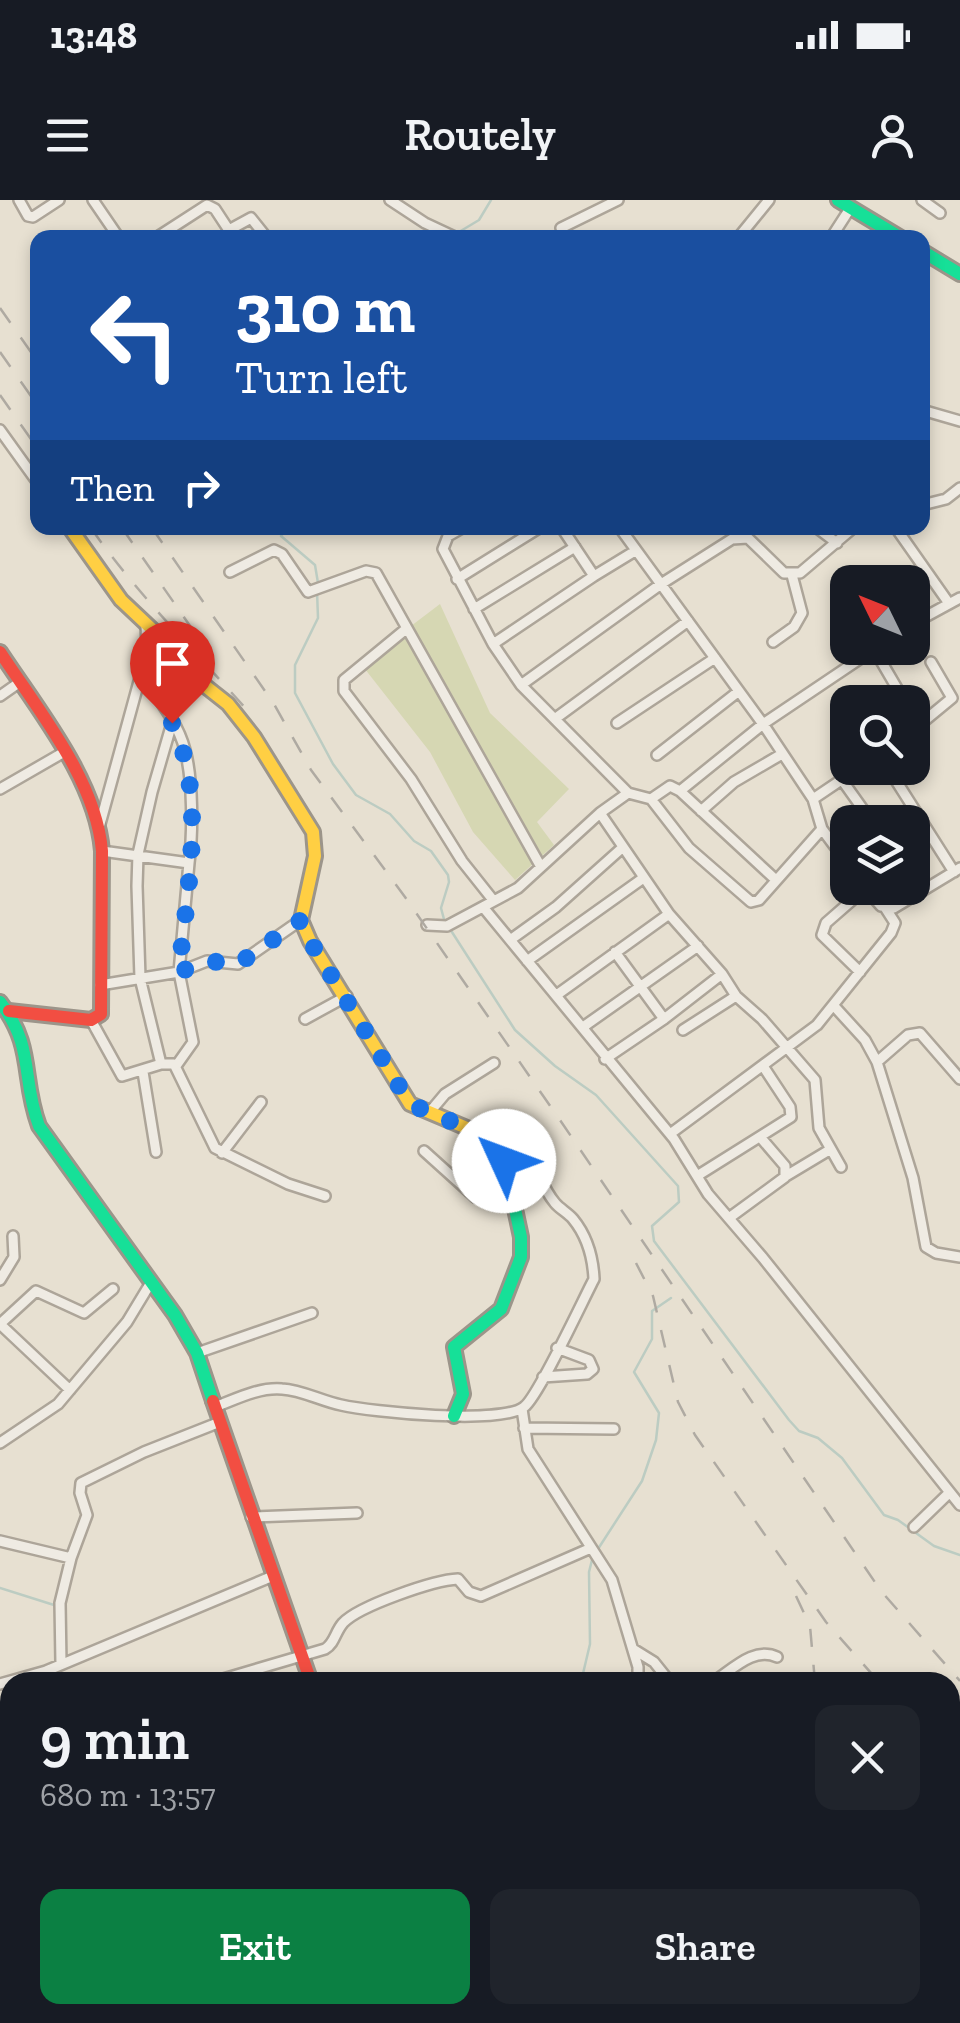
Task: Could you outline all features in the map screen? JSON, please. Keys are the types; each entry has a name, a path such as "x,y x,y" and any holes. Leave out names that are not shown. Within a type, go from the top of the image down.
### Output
{"main road":[{"path":"845,204 888,230"},
{"path":"930,256 960,274"},
{"path":"75,535 122,600 190,674 228,704 254,736 313,832 315,856 301,920 410,1104 481,1134 501,1155 522,1252 501,1309 454,1346 463,1394 454,1416"},
{"path":"0,652 66,751 100,826 102,851 102,1010 98,1018 4,1007"},
{"path":"4,1007 26,1041 32,1108 39,1126 174,1314 197,1353 307,1672"}],"street":[{"path":"19,200 28,216 34,217 59,200"},
{"path":"93,200 113,230"},
{"path":"390,200 439,230"},
{"path":"561,228 618,200"},
{"path":"744,230 768,200"},
{"path":"922,200 940,213"},
{"path":"834,230 845,204"},
{"path":"167,230 208,205 229,230"},
{"path":"237,230 251,218 261,230"},
{"path":"422,230 424,223"},
{"path":"930,412 960,421"},
{"path":"0,430 5,447 30,474"},
{"path":"930,503 946,499 960,488"},
{"path":"450,535 443,549 457,579 521,686 628,793 652,799 689,848 743,899 759,900 822,829"},
{"path":"457,579 527,535"},
{"path":"568,535 594,576"},
{"path":"625,535 763,724 813,799 822,829 830,840"},
{"path":"826,535 836,542"},
{"path":"521,686 661,584 732,539 744,537 754,543 784,574 792,576 844,535"},
{"path":"901,535 948,602"},
{"path":"474,608 575,547"},
{"path":"493,644 636,550"},
{"path":"230,572 268,553 279,552 304,588 317,590 372,571 541,867"},
{"path":"773,642 794,626 802,613 792,576"},
{"path":"930,613 960,598"},
{"path":"556,718 688,621"},
{"path":"100,826 146,648 146,623"},
{"path":"406,629 344,680 344,691 411,779 462,861 493,900"},
{"path":"616,722 715,658"},
{"path":"930,716 952,698 932,662"},
{"path":"680,790 763,724 850,665"},
{"path":"140,674 185,750 193,827 179,972 192,1042 176,1066"},
{"path":"0,696 20,682"},
{"path":"657,755 739,691"},
{"path":"161,1064 140,978 138,854 172,723"},
{"path":"0,790 66,751"},
{"path":"700,810 734,782 782,754"},
{"path":"813,799 834,785"},
{"path":"886,909 957,870 900,785"},
{"path":"652,799 670,786 680,790 776,880"},
{"path":"427,925 448,926 518,888 600,813 628,793"},
{"path":"600,813 668,914 722,974 736,996 754,1010 818,1084 818,1120 841,1167"},
{"path":"510,940 556,907 622,848"},
{"path":"102,851 189,862"},
{"path":"527,961 642,879"},
{"path":"846,905 826,923 822,934 860,972"},
{"path":"670,1134 812,1030 894,927 882,905"},
{"path":"483,906 670,1134 729,1218 960,1505"},
{"path":"558,994 668,914"},
{"path":"100,985 179,972 207,961 238,964 301,920"},
{"path":"583,1027 698,946"},
{"path":"615,952 664,1019"},
{"path":"605,1059 722,974"},
{"path":"305,1019 347,996"},
{"path":"683,1030 736,996"},
{"path":"834,1006 865,1040 877,1062 913,1178 926,1247 960,1257"},
{"path":"91,1020 119,1074 128,1076 161,1064 176,1066 211,1144 222,1153 288,1184 325,1196"},
{"path":"877,1062 908,1035 920,1033 960,1079"},
{"path":"429,1112 445,1094 494,1063"},
{"path":"697,1176 786,1123 792,1112 762,1066"},
{"path":"142,1072 156,1152"},
{"path":"222,1153 260,1102"},
{"path":"492,1147 502,1134 529,1155 552,1199 576,1223 590,1252 594,1279 522,1409 524,1428 532,1454 612,1580 636,1672"},
{"path":"761,1138 785,1166 785,1177"},
{"path":"729,1218 830,1149"},
{"path":"424,1151 475,1196 508,1177"},
{"path":"0,1280 14,1258 13,1236"},
{"path":"0,1444 52,1410 126,1322 150,1284"},
{"path":"70,1390 0,1324 36,1291 84,1312 114,1289"},
{"path":"197,1353 312,1313"},
{"path":"542,1377 587,1374 593,1369 588,1360 557,1348"},
{"path":"215,1406 265,1389 281,1388 349,1407 454,1416 498,1415 522,1409"},
{"path":"61,1664 60,1602 87,1515 80,1494 81,1483 135,1456 220,1422"},
{"path":"524,1428 614,1429"},
{"path":"914,1527 948,1494"},
{"path":"251,1517 357,1513"},
{"path":"0,1541 71,1558"},
{"path":"250,1672 302,1658 332,1644 347,1620 404,1595 451,1579 481,1596 591,1548"},
{"path":"37,1672 273,1576"},
{"path":"632,1649 654,1662 662,1672"},
{"path":"729,1672 757,1654 766,1652 776,1657"}],"green space":[{"path":"440,604 490,713 569,789 537,822 554,845 515,880 473,832 430,752 361,664"}],"waterway":[{"path":"462,230 479,220 491,200"},
{"path":"282,535 315,565 318,583"},
{"path":"317,591 318,618 295,665 295,693 333,764 356,795 390,814 414,841 431,851 448,875 441,908 445,923"},
{"path":"450,929 515,1030 555,1066 596,1095 678,1186 679,1202 652,1226 654,1241 789,1420 799,1431 818,1438 842,1458 884,1515 898,1520 934,1546 960,1555"},
{"path":"598,1549 642,1481 656,1440 659,1413 634,1372 652,1339 652,1311 671,1298"},
{"path":"583,1672 590,1644 592,1560"},
{"path":"0,1588 54,1605"}],"railway":[{"path":"0,308 30,351"},
{"path":"0,352 30,395"},
{"path":"0,395 30,438"},
{"path":"96,535 149,602 255,719"},
{"path":"127,535 195,633"},
{"path":"157,535 274,704 311,770 405,897 562,1123 881,1591 952,1672"},
{"path":"636,1263 653,1296 678,1402 695,1435 826,1622 870,1672"},
{"path":"796,1596 810,1626 814,1672"}],"traffic: fast":[{"path":"838,200 888,230"},
{"path":"930,256 960,274"},
{"path":"0,1002 23,1048 39,1126 175,1315 197,1353 213,1401"},
{"path":"454,1416 463,1394 454,1347 501,1309 521,1257 521,1237 509,1181"}],"traffic: slow":[{"path":"75,535 121,600 156,633 190,674 228,704 254,737 313,832 315,856 301,920 410,1104 481,1134 504,1161 509,1181"}],"traffic: jam":[{"path":"0,652 77,772 89,798 102,851 101,1014 91,1020 9,1011"},
{"path":"213,1401 308,1672"}],"route":[{"path":"172,723 185,750 193,827 179,972 207,961 238,964 301,920 410,1104 481,1134 504,1161"}]}
